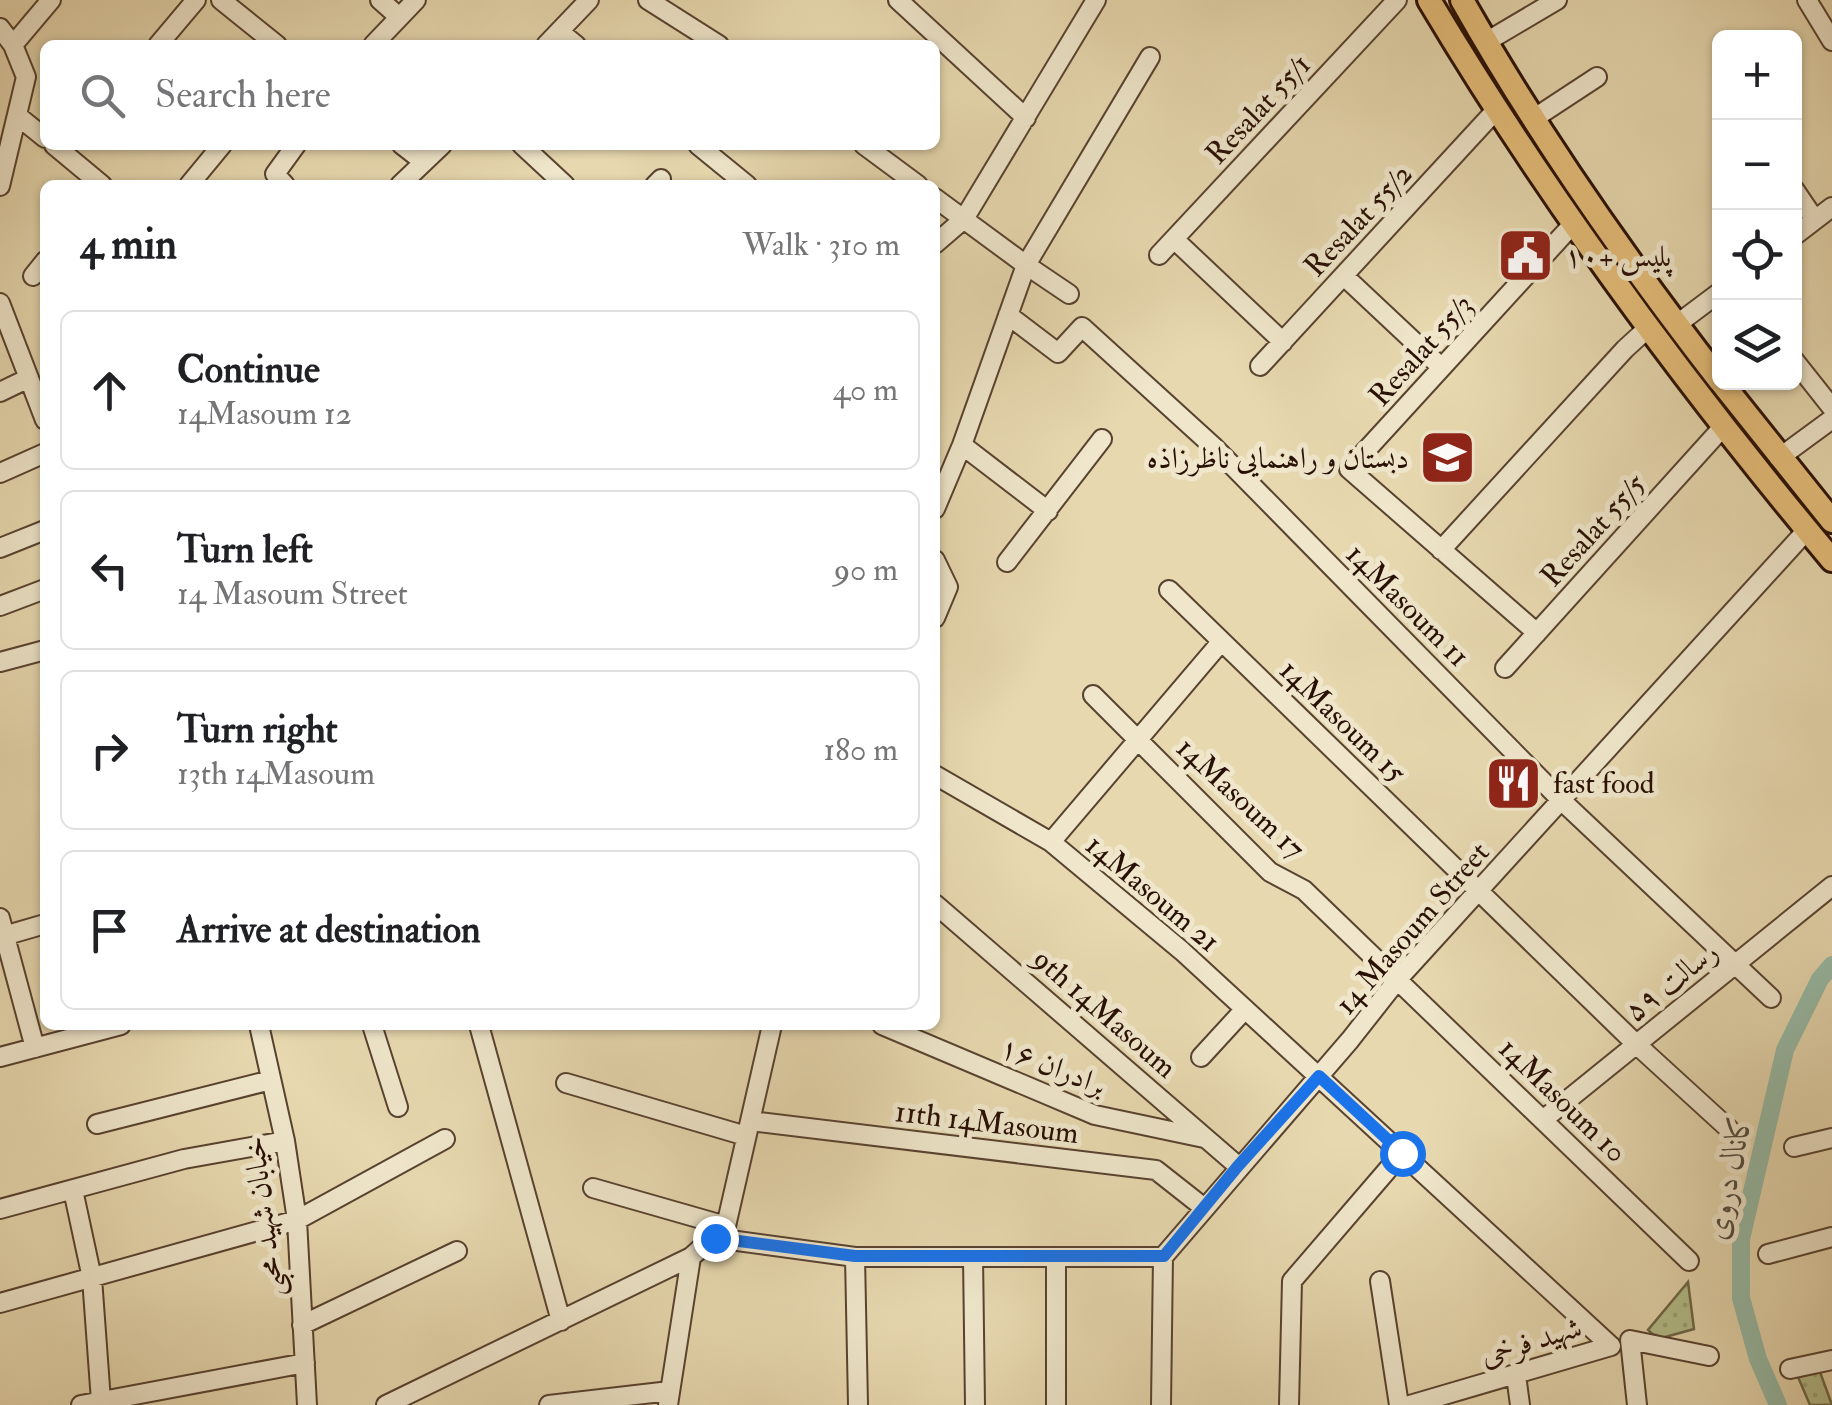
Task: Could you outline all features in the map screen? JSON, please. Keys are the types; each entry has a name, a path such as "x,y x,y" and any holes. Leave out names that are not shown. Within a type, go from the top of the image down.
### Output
{"main road":[{"path":"1429,0 1496,110 1648,328 1722,428 1832,560"},
{"path":"1462,0 1533,119 1712,372"},
{"path":"1726,390 1832,520"}],"street":[{"path":"14,45 51,0"},
{"path":"162,40 196,0"},
{"path":"221,0 270,40"},
{"path":"380,0 398,16"},
{"path":"378,40 416,0"},
{"path":"553,38 589,0"},
{"path":"648,0 678,8 713,40"},
{"path":"898,0 1026,118"},
{"name":"Resalat 55/1","path":"1159,255 1396,0"},
{"path":"1486,42 1557,0"},
{"path":"1807,0 1832,41"},
{"path":"940,240 964,220 1094,1"},
{"path":"0,28 14,45 26,77 0,186"},
{"path":"940,497 1026,265 1150,57"},
{"path":"1533,119 1597,78"},
{"name":"Resalat 55/2","path":"1260,366 1496,110"},
{"path":"19,117 40,134"},
{"path":"67,150 97,180"},
{"path":"193,180 218,150"},
{"path":"280,179 294,150"},
{"path":"408,150 424,162"},
{"path":"405,180 437,150"},
{"path":"528,150 560,180"},
{"path":"704,150 742,180"},
{"path":"871,150 911,180"},
{"path":"1802,201 1815,220"},
{"path":"940,202 1069,294"},
{"path":"1802,230 1832,207"},
{"name":"Resalat 55/3","path":"1441,550 1348,469 1574,223"},
{"path":"1175,240 1284,342"},
{"path":"1344,276 1442,367"},
{"path":"1676,325 1712,298"},
{"path":"0,304 40,396"},
{"name":"14Masoum 11","path":"1008,315 1058,353 1082,327 1215,448 1561,800 1771,998"},
{"path":"1536,634 1441,550 1625,348 1648,328"},
{"path":"1802,370 1832,408"},
{"path":"0,392 29,378"},
{"path":"1779,458 1832,419"},
{"name":"Resalat 55/5","path":"1505,668 1722,428"},
{"path":"1007,562 1102,439"},
{"path":"962,445 1048,511"},
{"path":"0,473 40,455"},
{"name":"14 Masoum Street","path":"1164,1256 1398,979 1807,530"},
{"path":"0,548 40,532"},
{"path":"940,570 948,587 940,606"},
{"name":"14Masoum 15","path":"1169,590 1728,1129"},
{"path":"0,606 40,591"},
{"path":"1050,842 1221,642"},
{"path":"0,662 40,651"},
{"name":"14Masoum 17","path":"1094,695 1270,872 1304,890 1398,979"},
{"name":"14Masoum 21","path":"940,778 1050,842 1182,951 1610,1346"},
{"name":"رسالت ۵۹","path":"1544,1119 1832,886"},
{"name":"9th 14Masoum","path":"940,908 1238,1166"},
{"path":"35,1048 2,930 40,925"},
{"name":"14Masoum 10","path":"1398,979 1689,1262"},
{"path":"1201,1056 1245,1009"},
{"path":"0,1057 103,1030"},
{"name":"خیابان شهید محبی","path":"260,1030 285,1141 297,1220 307,1405"},
{"path":"374,1030 398,1107"},
{"path":"479,1030 561,1321"},
{"path":"386,1405 691,1256 720,1232 771,1030"},
{"name":"برادران ۱۶","path":"894,1030 1096,1115 1209,1139"},
{"path":"97,1124 271,1080"},
{"name":"11th 14Masoum","path":"566,1083 748,1128 1156,1170 1203,1207"},
{"path":"1794,1147 1832,1138"},
{"path":"0,1304 297,1220 445,1139"},
{"path":"0,1209 184,1158 285,1141"},
{"path":"1289,1405 1292,1281 1402,1153"},
{"path":"593,1188 720,1232 855,1256 1164,1256 1160,1405"},
{"path":"73,1190 92,1278 99,1403"},
{"path":"1768,1254 1832,1237"},
{"path":"302,1325 456,1251"},
{"path":"549,1405 669,1398 691,1256"},
{"path":"855,1256 858,1405"},
{"path":"973,1257 975,1405"},
{"path":"1056,1257 1056,1405"},
{"path":"1380,1281 1399,1405"},
{"path":"1638,1405 1630,1340 1709,1356"},
{"name":"شهید فرخی","path":"1410,1405 1610,1346"},
{"path":"1790,1369 1832,1360"},
{"path":"81,1405 305,1363"},
{"path":"1516,1375 1520,1405"}],"green space":[{"path":"1688,1282 1694,1329 1658,1339 1648,1330"},
{"path":"1820,1372 1832,1405 1810,1405 1798,1377"}],"waterway":[{"name":"کانال دروی","path":"1778,1405 1758,1359 1741,1298 1741,1239 1785,1050 1820,979 1832,965"}],"place":[{"name":"پلیس +۱۰","path":"1525,256"},
{"name":"دبستان و راهنمایی ناظرزاذه","path":"1448,458"},
{"name":"fast food","path":"1514,783"}],"route":[{"path":"715,1238 855,1256 1164,1256 1319,1076 1402,1153"}]}
